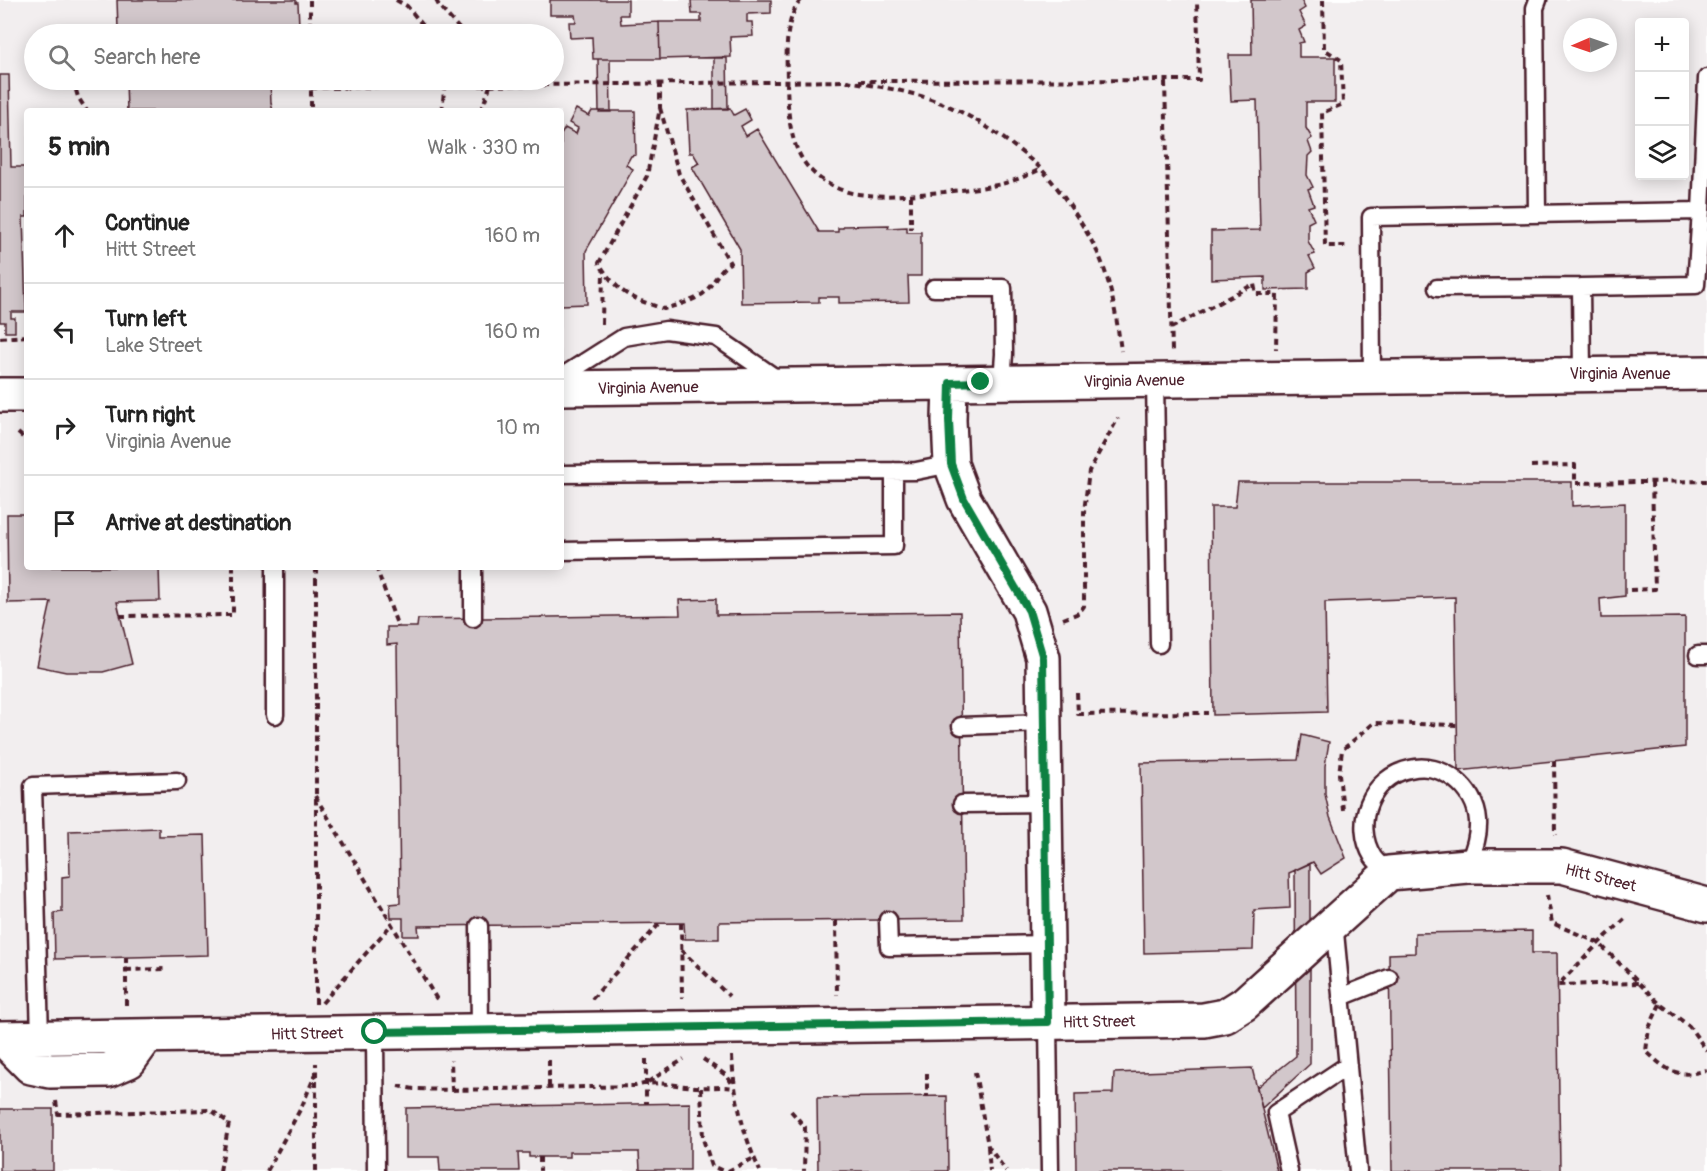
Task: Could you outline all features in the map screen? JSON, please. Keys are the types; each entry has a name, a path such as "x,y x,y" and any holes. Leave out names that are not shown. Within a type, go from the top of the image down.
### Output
{"street":[{"name":"Virginia Avenue","path":"564,388 1002,382 1163,366 1372,377 1707,373"},
{"path":"950,383 951,464 964,499 1029,611 1043,658 1048,1022"},
{"path":"0,395 24,395"},
{"name":"Hitt Street","path":"1,1038 375,1032 457,1023 645,1028 731,1012 1048,1022 1204,1020 1225,1016 1244,1004 1389,873 1468,866 1562,866 1707,905"},
{"path":"1,1038 31,1067 50,1071 108,1070 129,1061 147,1035"}],"lane":[{"path":"1537,214 1535,8 1538,0"},
{"path":"1437,288 1695,285 1707,78"},
{"path":"1372,377 1371,217 1701,211"},
{"path":"1581,286 1582,373"},
{"path":"934,288 1002,288 1004,354 1002,382"},
{"path":"564,375 624,337 666,330 716,337 785,385"},
{"path":"1159,644 1163,366"},
{"path":"564,474 916,471 951,464"},
{"path":"564,550 894,546 894,471"},
{"path":"275,570 276,715"},
{"path":"473,618 474,570"},
{"path":"962,726 1044,723"},
{"path":"1389,873 1373,858 1367,842 1364,823 1368,804 1378,787 1393,775 1411,768 1430,768 1448,774 1464,786 1474,802 1478,820 1477,838 1468,866"},
{"path":"40,1037 33,786 177,781"},
{"path":"962,804 1045,803"},
{"path":"888,920 889,947 1047,944"},
{"path":"1334,921 1358,1171"},
{"path":"457,1023 480,926"},
{"path":"1341,997 1389,978"},
{"path":"1048,1022 1050,1171"},
{"path":"375,1032 376,1171"},
{"path":"1289,1171 1276,1113 1348,1065"}],"path":[{"path":"310,0 310,24"},
{"path":"396,0 406,6 421,24"},
{"path":"436,0 455,24"},
{"path":"801,0 791,18 788,45 789,124 807,167 822,180 838,189 856,194 910,195 1012,182 1041,169"},
{"path":"564,85 1199,80 1197,0"},
{"path":"1323,0 1324,49 1341,60 1343,104 1322,113 1325,246 1347,246 1348,257"},
{"path":"846,81 889,88 956,109 1014,146 1041,169 1076,216 1100,258 1117,316 1122,353"},
{"path":"1163,366 1172,328 1165,82"},
{"path":"660,83 660,108 647,176 598,263 621,291 664,309 702,294 715,281 724,266 730,263 679,174 660,108"},
{"path":"76,90 85,108"},
{"path":"311,90 311,108"},
{"path":"442,108 444,90"},
{"path":"482,108 489,90"},
{"path":"910,195 911,229"},
{"path":"602,324 603,270"},
{"path":"1172,328 1254,284 1256,294 1277,294 1276,350"},
{"path":"0,338 24,336"},
{"path":"1059,621 1079,613 1084,606 1084,512 1089,471 1118,418"},
{"path":"18,433 24,438"},
{"path":"1532,466 1575,465 1575,483 1707,481"},
{"path":"1630,590 1655,588 1652,482"},
{"path":"120,616 233,615 233,570"},
{"path":"316,570 316,1009 391,925"},
{"path":"377,570 398,627"},
{"path":"1076,683 1078,714 1208,713"},
{"path":"1342,750 1374,723 1457,725"},
{"path":"1554,761 1555,837"},
{"path":"315,796 368,880 391,925 457,1023 452,1090"},
{"path":"1546,894 1552,923 1599,943 1660,1004 1689,1026 1707,1051"},
{"path":"1625,919 1558,985 1639,983"},
{"path":"836,921 837,1005"},
{"path":"586,1007 660,923"},
{"path":"681,923 682,1005"},
{"path":"681,950 731,1012 735,1088 742,1124 760,1171"},
{"path":"126,957 126,1011"},
{"path":"126,970 167,969"},
{"path":"1660,1004 1649,1028 1646,1051 1664,1068 1690,1075 1707,1070"},
{"path":"645,1028 646,1104"},
{"path":"315,1033 316,1171"},
{"path":"395,1096 395,1086 452,1090 635,1086 646,1083 688,1057"},
{"path":"700,1057 727,1076 735,1088"},
{"path":"267,1171 302,1106 317,1072"},
{"path":"975,1072 990,1171"},
{"path":"927,1073 927,1096"},
{"path":"646,1083 700,1088 721,1086 735,1088"},
{"path":"700,1088 703,1139 712,1166 723,1171"},
{"path":"57,1109 58,1114 211,1110 229,1123 219,1171"},
{"path":"791,1111 805,1126 804,1171"},
{"path":"988,1146 1006,1171"},
{"path":"540,1157 540,1171"},
{"path":"728,1171 754,1158"}],"shaded area":[{"path":"0,0 1707,0 1707,1171 0,1171"}],"building":[{"path":"117,0 296,0 298,3 299,24 118,24"},
{"path":"550,0 628,0 628,15 620,15 621,24 659,22 660,59 593,59 592,37 570,38 569,22 576,22 575,15 550,15"},
{"path":"691,0 771,0 771,13 747,14 747,22 752,22 753,36 730,37 731,57 660,59 659,22 701,22 701,14 692,14"},
{"path":"1251,0 1301,0 1305,8 1299,12 1306,26 1299,30 1304,42 1299,43 1299,57 1335,57 1335,102 1306,102 1306,128 1312,138 1308,141 1312,152 1308,156 1307,175 1313,187 1308,189 1314,205 1308,207 1314,220 1308,223 1308,241 1315,254 1309,256 1315,268 1308,272 1308,289 1265,290 1265,277 1211,279 1211,231 1260,230 1257,100 1231,101 1229,55 1252,55"},
{"path":"714,58 727,58 728,109 714,109"},
{"path":"598,59 610,59 611,112 599,112"},
{"path":"0,75 9,75 11,167 24,167 24,312 11,312 11,318 15,318 15,332 5,332 5,322 0,322"},
{"path":"126,90 270,90 272,108 127,108"},
{"path":"730,108 734,115 745,109 751,120 741,126 746,136 757,129 819,232 838,232 838,228 843,228 843,226 889,225 888,228 907,227 907,232 921,232 921,276 908,276 909,302 839,303 839,297 819,297 819,302 741,303 740,249 692,167 699,163 693,153 689,153 687,110"},
{"path":"576,109 589,116 592,111 635,111 636,155 631,156 626,165 633,169 586,251 587,304 564,305 564,130 565,128 576,134 578,128 569,123"},
{"path":"1238,482 1572,482 1572,506 1625,503 1625,596 1600,599 1601,618 1685,617 1685,747 1458,771 1455,597 1325,602 1327,712 1213,715 1211,507 1235,507"},
{"path":"7,514 24,514 24,570 159,570 160,601 117,602 132,664 103,672 66,672 37,666 51,602 8,603"},
{"path":"716,599 716,615 960,612 964,919 719,922 719,939 685,939 684,923 418,926 419,936 403,936 403,918 391,918 390,904 400,903 397,644 387,645 387,627 417,627 418,619 680,615 679,600"},
{"path":"1302,735 1329,742 1325,766 1325,794 1330,817 1346,858 1321,874 1313,862 1289,873 1290,908 1254,910 1253,950 1144,953 1141,763 1298,760"},
{"path":"159,828 159,836 205,835 208,955 55,959 54,913 62,912 62,877 70,876 69,831"},
{"path":"1310,863 1310,1064 1262,1108 1257,1087 1296,1056 1295,870"},
{"path":"1532,931 1532,953 1557,953 1560,1171 1392,1171 1389,954 1415,953 1415,933"},
{"path":"1252,1068 1277,1171 1076,1171 1075,1094 1113,1093 1114,1073"},
{"path":"947,1096 948,1171 818,1171 817,1098"},
{"path":"690,1103 690,1170 640,1170 639,1152 569,1152 569,1157 529,1157 529,1153 518,1153 519,1171 440,1171 439,1157 406,1157 406,1108"},
{"path":"0,1109 53,1109 53,1171 0,1171"}],"route":[{"path":"375,1032 1048,1022 1043,658 1029,611 964,499 951,464 950,383 981,382"}]}
